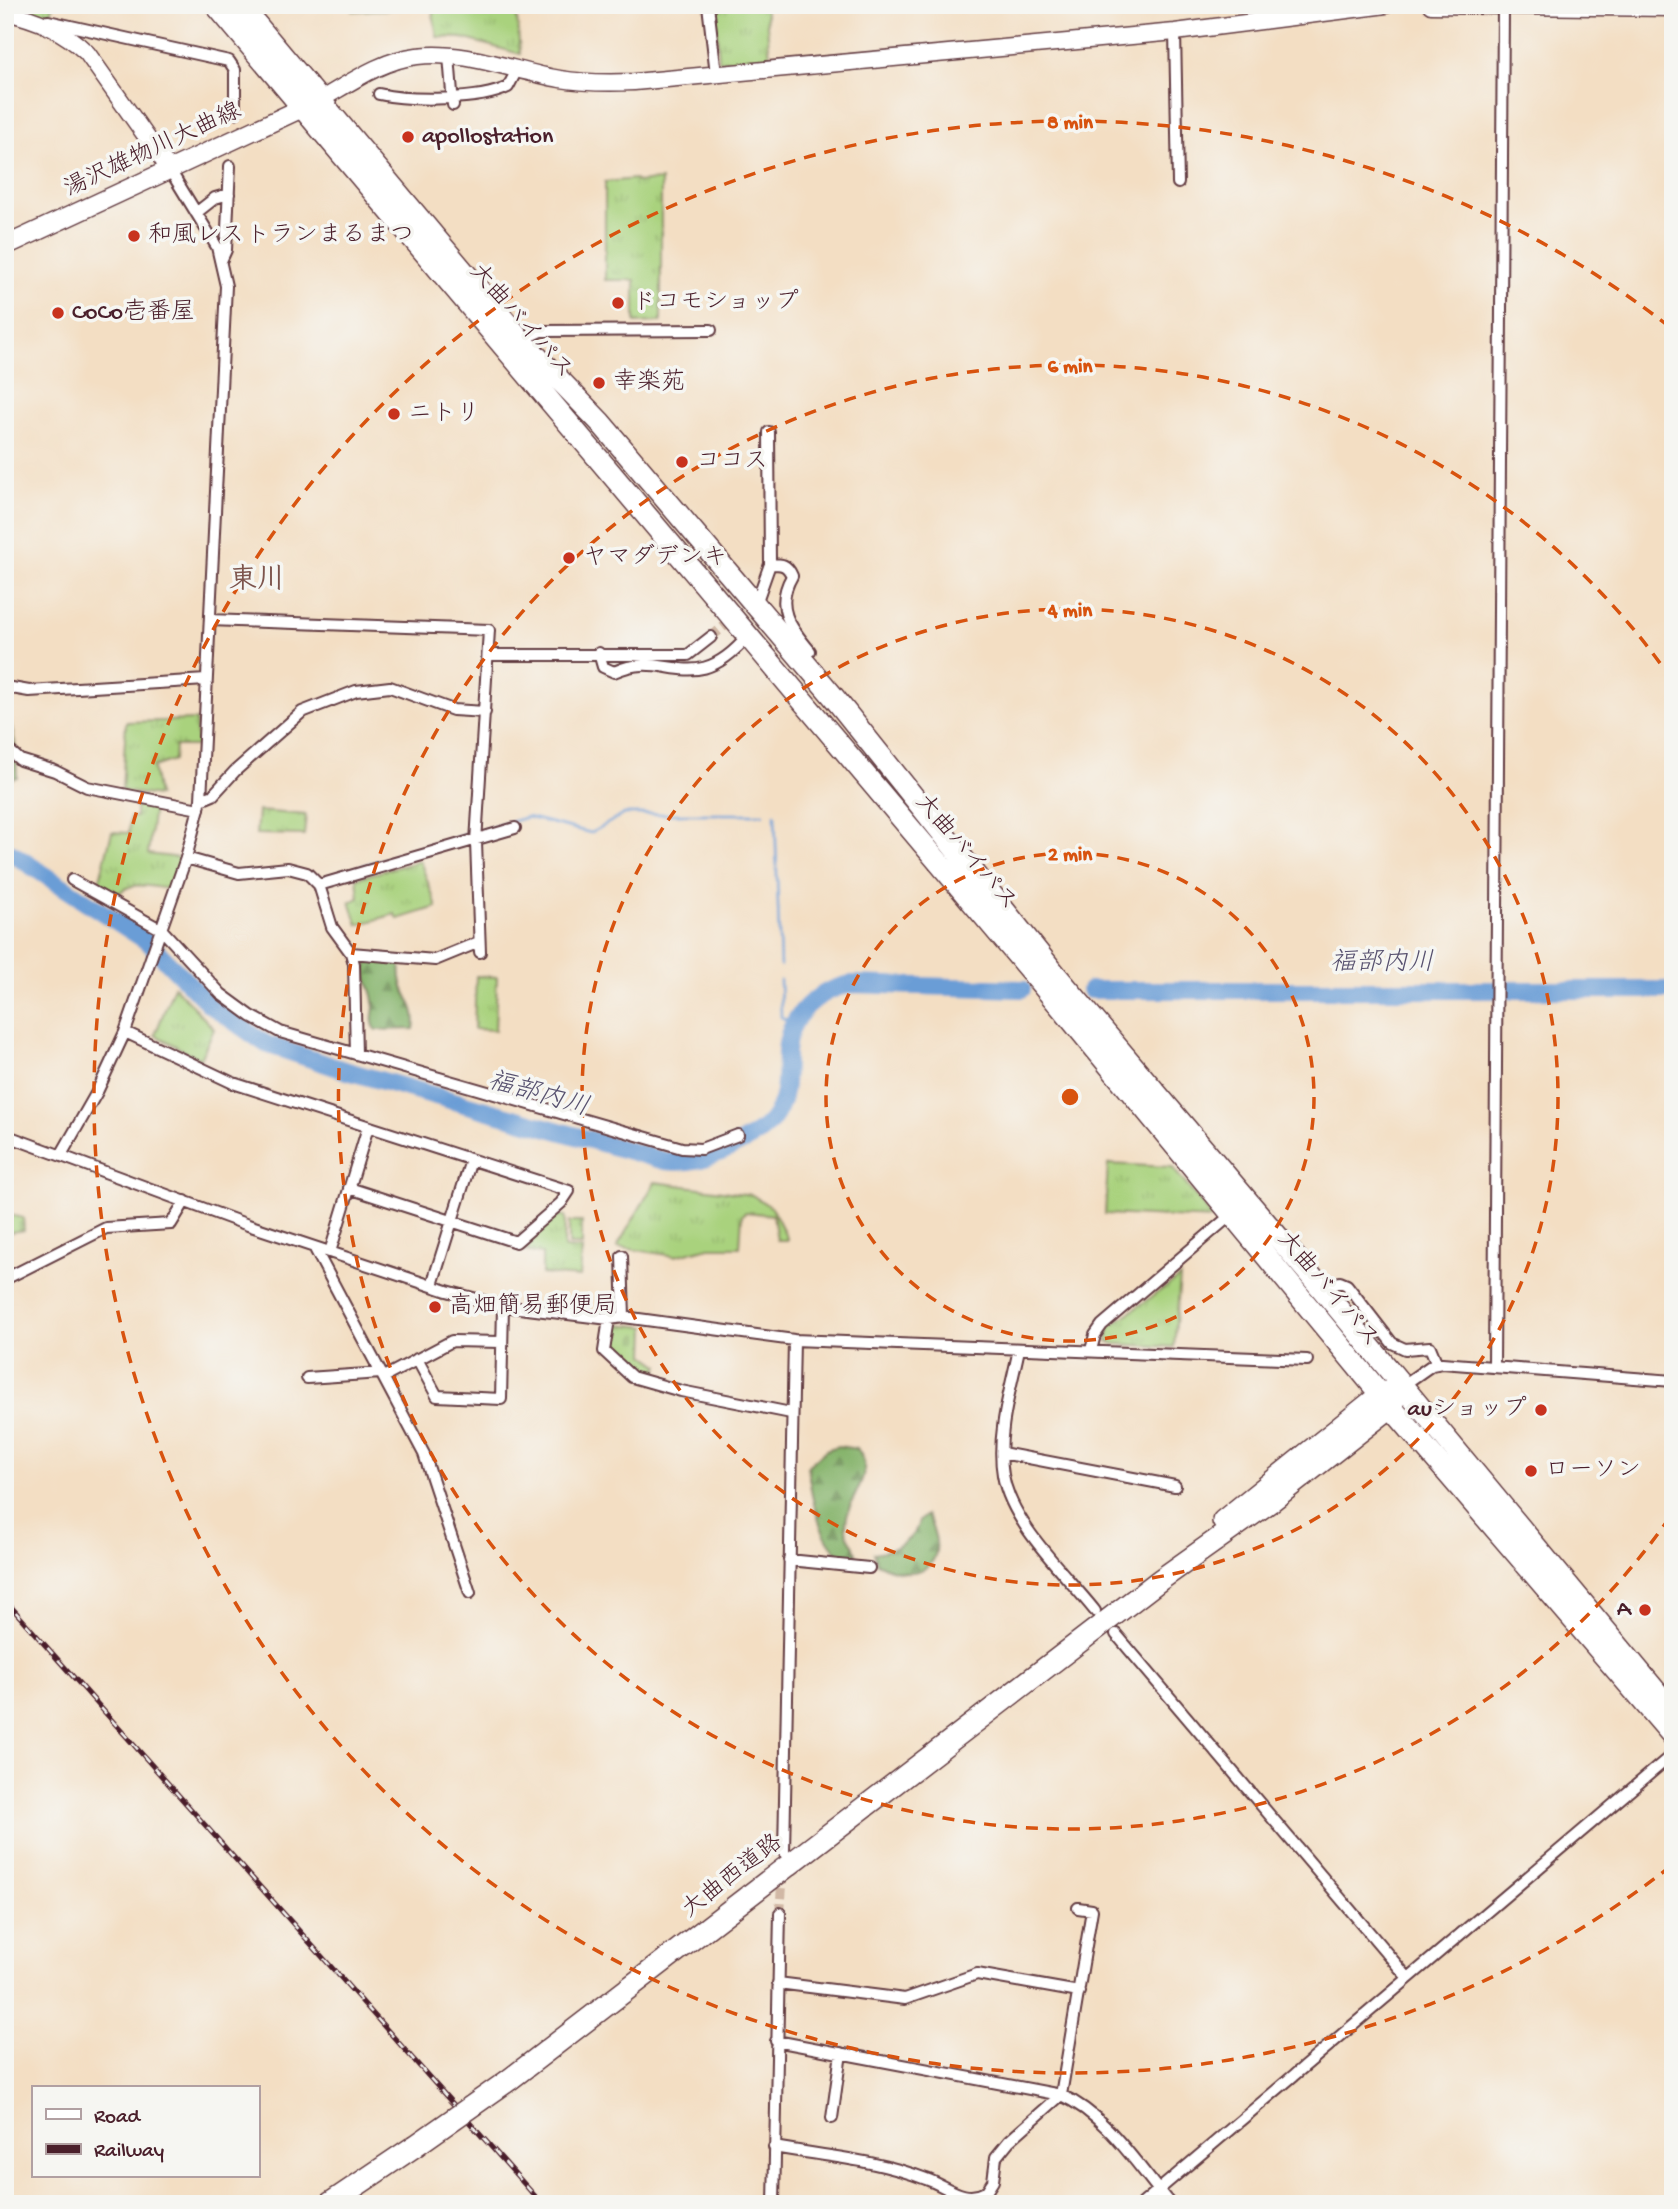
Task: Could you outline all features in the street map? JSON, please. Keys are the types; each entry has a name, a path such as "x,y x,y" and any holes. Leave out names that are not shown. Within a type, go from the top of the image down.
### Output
{"highway":[{"name":"大曲バイパス","path":"216,5 312,104 522,340 600,422 796,653 1056,975 1322,1289 1673,1712"},
{"name":"大曲バイパス","path":"240,5 312,104 748,636 1385,1401 1673,1736"},
{"name":"大曲西道路","path":"329,2204 509,2080 1160,1580 1281,1472 1385,1401 1402,1386"}],"main road":[{"name":"湯沢雄物川大曲線","path":"5,246 312,104"}],"street":[{"path":"708,5 716,75"},
{"path":"312,104 393,62 416,56 449,56 597,83 716,75 1175,32 1385,5"},
{"path":"1431,5 1673,8"},
{"path":"1494,1367 1503,7"},
{"path":"5,12 229,61 235,70 235,113"},
{"path":"39,19 87,53 170,170 217,247 226,286 200,804 186,858 125,1031 97,1092 61,1155"},
{"path":"1175,32 1178,183"},
{"path":"449,56 453,100"},
{"path":"379,94 453,100 500,91 513,82 517,70"},
{"path":"221,261 226,250 230,166"},
{"path":"196,213 215,198 229,194"},
{"path":"522,340 541,331 711,330"},
{"path":"758,598 770,564 769,432"},
{"path":"770,564 782,564 792,576 783,601 785,617 810,651 796,653"},
{"path":"210,620 489,630 476,839 479,947 435,960 351,953"},
{"path":"488,655 688,655 710,636"},
{"path":"599,653 603,667 614,671 629,665 698,671 720,663 748,636"},
{"path":"12,688 29,691 206,680"},
{"path":"5,747 20,760 55,771 87,787 200,804 302,712 344,695 390,687 453,710 485,712"},
{"path":"319,885 515,828"},
{"path":"186,858 239,873 299,869 319,885 332,927 351,953 354,964 356,1054"},
{"path":"72,880 160,933 214,987 251,1016 280,1032 682,1148 701,1149 738,1135"},
{"path":"125,1031 233,1083 569,1191 561,1203 516,1242 349,1188"},
{"path":"330,1252 368,1127"},
{"path":"5,1135 314,1247 503,1306 609,1319 624,1317 794,1340 1307,1360"},
{"path":"432,1285 471,1160"},
{"path":"5,1279 106,1228 171,1224 185,1202"},
{"path":"1091,1350 1095,1335 1102,1325 1231,1215"},
{"path":"314,1247 424,1454 470,1593"},
{"path":"622,1256 624,1317"},
{"path":"1322,1289 1340,1282 1347,1284 1392,1343 1405,1349 1430,1347 1437,1364"},
{"path":"417,1359 437,1396 501,1399 503,1306"},
{"path":"609,1319 604,1351 632,1377 681,1391 791,1413"},
{"path":"784,1852 794,1340"},
{"path":"307,1378 382,1375 452,1341 501,1342"},
{"path":"1018,1349 1002,1453 1002,1475 1021,1521 1095,1611"},
{"path":"1402,1386 1437,1364 1673,1381"},
{"path":"1002,1453 1175,1486"},
{"path":"789,1560 869,1568"},
{"path":"1116,1634 1408,1978"},
{"path":"1142,2204 1673,1754"},
{"path":"774,2147 880,2165 926,2178 963,2196 974,2197 990,2188 994,2161 1010,2141 1061,2095 1092,1910 1078,1908"},
{"path":"774,2204 780,1913"},
{"path":"778,1983 905,1999 977,1974 1079,1992"},
{"path":"776,2041 1061,2095 1081,2106 1103,2125 1170,2204"},
{"path":"832,2118 841,2053"}],"green space":[{"path":"5,5 53,5 51,16"},
{"path":"353,5 516,5 520,54 462,38 437,37 432,7 353,11"},
{"path":"715,5 765,5 770,57 719,61"},
{"path":"635,179 636,182 661,180 661,322 635,323 635,280 605,280 605,182"},
{"path":"5,697 15,743 17,777 5,781"},
{"path":"196,720 197,746 175,746 174,760 153,767 158,796 122,791 126,722"},
{"path":"136,804 154,806 148,854 182,858 168,889 134,886 116,896 98,886 112,832 129,833 130,817 136,817"},
{"path":"258,811 306,815 304,835 256,834"},
{"path":"420,861 437,907 398,919 395,914 358,925 350,902 359,898 357,878"},
{"path":"375,960 401,963 402,984 414,1011 414,1029 376,1030 373,996 366,974 368,963"},
{"path":"476,976 497,977 495,1030 474,1029"},
{"path":"174,986 214,1029 200,1059 155,1035"},
{"path":"1108,1164 1172,1167 1214,1219 1105,1214"},
{"path":"655,1182 752,1195 772,1208 788,1240 777,1240 773,1215 746,1212 742,1215 740,1247 709,1247 675,1256 617,1247"},
{"path":"5,1214 23,1218 24,1230 5,1233"},
{"path":"560,1215 565,1216 564,1248 582,1249 580,1277 542,1274 542,1254 525,1251 541,1229"},
{"path":"569,1222 582,1222 582,1245 569,1245"},
{"path":"1180,1277 1174,1347 1115,1344 1107,1341 1109,1327"},
{"path":"618,1324 646,1327 645,1355 659,1365 657,1373 634,1366 617,1353"},
{"path":"838,1446 857,1449 863,1459 864,1468 863,1478 847,1517 846,1532 856,1554 848,1558 838,1553 830,1544 818,1519 808,1466 826,1450"},
{"path":"926,1515 934,1532 936,1546 934,1557 928,1566 919,1571 907,1572 893,1570 877,1563 874,1553 903,1544"}],"waterway":[{"path":"483,830 527,817 591,833 624,814 763,814"},
{"path":"775,814 780,966"},
{"path":"335,874 468,834"},
{"name":"福部内川","path":"5,849 148,942 209,1004 266,1044 344,1070 665,1161 683,1162 707,1157 749,1139 768,1125 783,1096 786,1053 792,1027 806,1007 826,992 851,984 1022,989"},
{"path":"780,980 781,1017 794,1024"},
{"name":"福部内川","path":"1090,990 1673,990"}],"tunnel":[{"path":"711,637 755,601"},
{"path":"780,1913 783,1872"}],"railway":[{"path":"5,1600 542,2204"}],"place":[{"name":"apollostation","path":"408,137"},
{"name":"和風レストランまるまつ","path":"134,236"},
{"name":"ドコモショップ","path":"618,303"},
{"name":"CoCo壱番屋","path":"58,313"},
{"name":"幸楽苑","path":"599,383"},
{"name":"ニトリ","path":"394,414"},
{"name":"ココス","path":"682,462"},
{"name":"ヤマダデンキ","path":"569,558"},
{"name":"高畑簡易郵便局","path":"435,1307"},
{"name":"auショップ","path":"1541,1410"},
{"name":"ローソン","path":"1531,1471"},
{"name":"A","path":"1645,1610"}],"district":[{"name":"東川","path":"257,581"}]}
